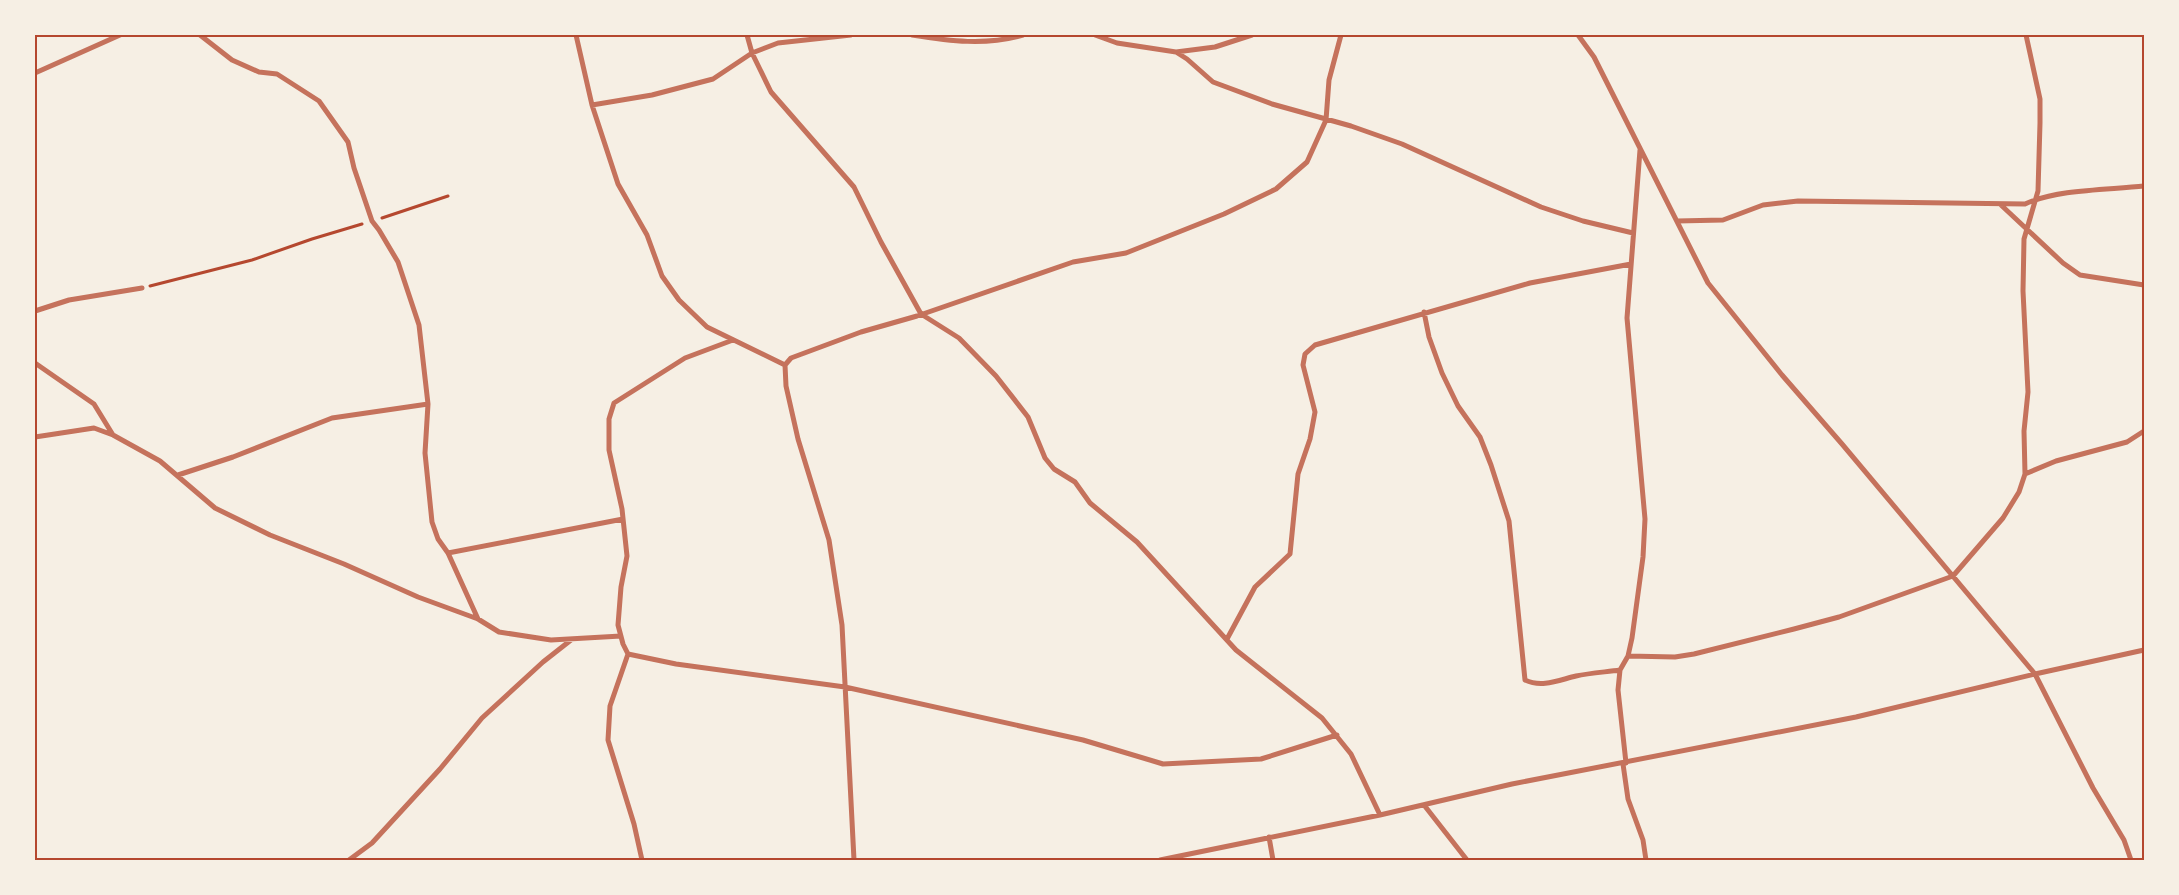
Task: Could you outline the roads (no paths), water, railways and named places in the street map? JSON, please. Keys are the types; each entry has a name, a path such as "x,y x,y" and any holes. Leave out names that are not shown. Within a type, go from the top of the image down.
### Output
{"street":[{"path":"35,72 120,35"},
{"path":"200,35 232,60 259,72 277,74 319,101 348,142 354,168 372,221 398,262 419,325 428,404 425,453 432,522 438,539 448,553 478,619"},
{"path":"576,35 592,105 618,184 646,235 662,276 679,300 707,327 785,365"},
{"path":"747,35 752,53 771,92 854,187 881,242 922,314 959,338 973,350 1021,406 1028,417 1045,458 1054,469 1075,482 1090,503 1137,542 1236,650 1308,705 1322,718 1351,754 1380,815"},
{"path":"592,105 652,94 713,79 752,53 778,43 851,35"},
{"path":"912,35 980,42 997,42 1023,35"},
{"path":"1095,35 1117,43 1176,52 1215,47 1252,35"},
{"path":"854,860 842,625 829,540 798,440 786,386 785,365 790,358 861,332 922,314 1073,262 1126,253 1224,214 1276,189 1306,162 1326,120 1329,80 1341,35"},
{"path":"1578,35 1594,57 1708,283 1782,375 2035,674 2093,788 2124,840 2131,860"},
{"path":"1628,656 1675,657 1794,630 1858,610 1953,576 2003,518 2019,492 2025,474 2024,431 2028,392 2023,291 2024,239 2038,191 2040,99 2026,35"},
{"path":"1176,52 1213,82 1272,104 1351,126 1402,144 1541,207 1583,221 1633,233"},
{"path":"1640,150 1628,318 1645,519 1643,556 1628,656 1620,670 1618,690 1628,799 1642,840 1646,860"},
{"path":"1677,221 1723,220 1763,205 1798,201 2025,204 2036,199 2065,194 2144,186"},
{"path":"2001,205 2063,263 2080,275 2144,285"},
{"path":"1227,639 1255,587 1290,554 1298,474 1310,439 1315,412 1303,365 1305,354 1315,345 1530,282 1631,264"},
{"path":"35,311 69,300 142,288"},
{"path":"1424,312 1429,337 1442,373 1458,406 1480,436 1509,521 1525,680 1533,683 1550,683 1577,676 1620,670"},
{"path":"642,860 634,824 608,740 610,706 628,654 618,625 620,596 627,556 623,519 609,450 609,419 614,402 685,358 734,340"},
{"path":"35,363 94,404 113,435"},
{"path":"178,475 233,457 332,418 428,404"},
{"path":"35,437 94,428 113,435 160,461 216,508 270,535 344,564 418,598 478,619 499,632 551,640 621,636"},
{"path":"2025,474 2056,461 2127,442 2144,431"},
{"path":"448,553 623,519"},
{"path":"349,860 372,843 440,768 482,718 543,662 572,639"},
{"path":"1160,860 1380,815 1512,784 1625,764 1856,718 2035,674 2144,650"},
{"path":"628,654 676,664 845,688 1083,740 1163,764 1261,759 1337,735"},
{"path":"1424,804 1467,860"},
{"path":"1269,837 1273,860"}]}
